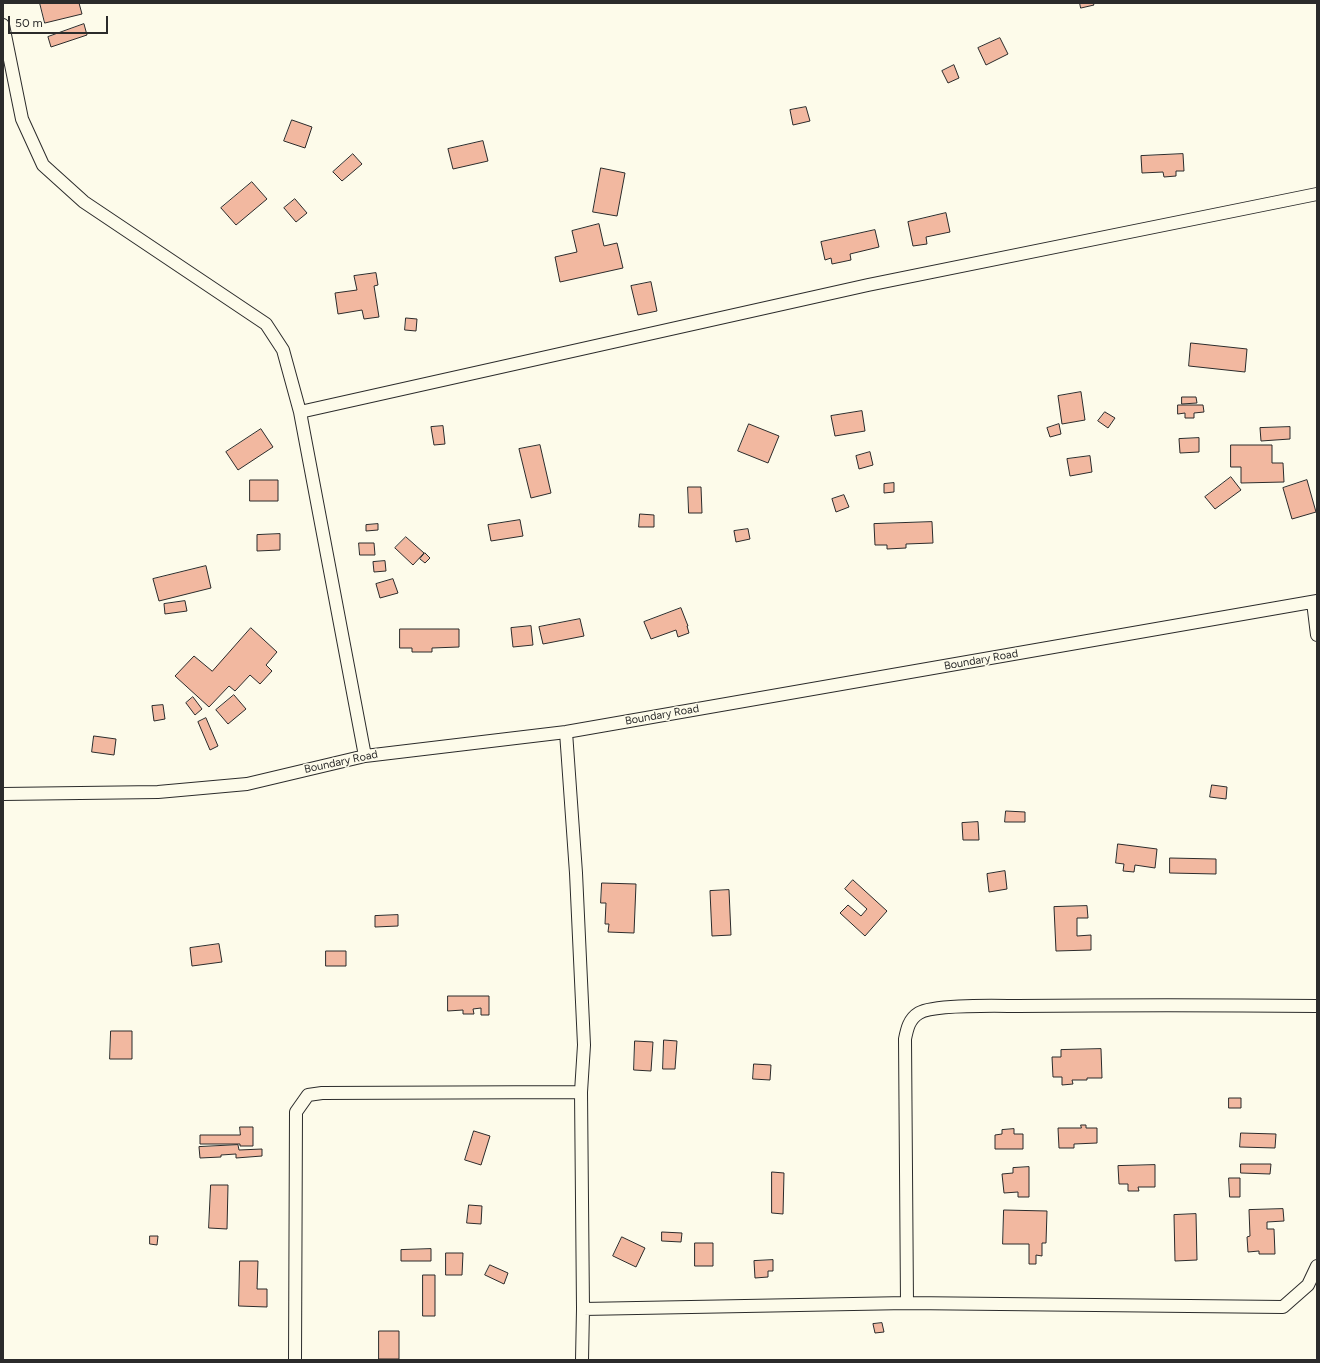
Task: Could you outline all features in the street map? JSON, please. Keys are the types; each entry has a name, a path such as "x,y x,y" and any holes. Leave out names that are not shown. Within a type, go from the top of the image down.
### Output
{"street":[{"path":"3,25 22,120 43,165 84,202 266,324 283,350 300,412 365,756"},
{"path":"300,412 868,285 1317,194"},
{"path":"1315,601 1317,635"},
{"name":"Boundary Road","path":"3,794 158,792 247,784 365,756 566,732 1315,601"},
{"path":"566,732 576,873 584,1045 581,1092 582,1360"},
{"path":"907,1302 905,1039 909,1023 919,1013 935,1008 991,1006 1317,1006"},
{"path":"295,1360 296,1112 308,1095 322,1093 581,1092"},
{"path":"582,1309 907,1302 1283,1307 1308,1285 1317,1266"}],"building":[{"path":"40,3 79,3 82,14 45,23"},
{"path":"1080,3 1093,3 1094,5 1081,8"},
{"path":"84,24 87,35 51,47 48,37"},
{"path":"1000,38 1008,54 986,65 978,48"},
{"path":"954,65 959,78 948,83 942,71"},
{"path":"806,107 810,121 793,125 790,110"},
{"path":"292,120 312,127 305,148 284,141"},
{"path":"483,141 488,161 453,169 448,149"},
{"path":"353,154 362,164 342,181 333,172"},
{"path":"1183,154 1184,171 1176,171 1176,176 1164,177 1163,172 1142,173 1141,156"},
{"path":"601,168 625,173 617,216 593,212"},
{"path":"252,182 267,199 236,225 221,208"},
{"path":"295,199 307,213 296,222 284,208"},
{"path":"946,213 950,232 926,237 927,244 913,246 908,222"},
{"path":"599,224 604,246 617,243 623,268 560,282 555,257 577,252 572,231"},
{"path":"875,230 879,247 850,254 851,260 832,264 831,258 825,260 821,242"},
{"path":"376,273 378,285 374,286 379,317 364,319 362,310 338,314 335,293 357,290 354,276"},
{"path":"651,282 657,311 638,315 631,286"},
{"path":"406,318 417,319 416,331 405,330"},
{"path":"1191,343 1247,349 1245,372 1189,366"},
{"path":"1081,392 1085,420 1062,424 1058,396"},
{"path":"1182,397 1196,397 1197,403 1182,404"},
{"path":"1178,405 1203,405 1204,412 1194,413 1194,418 1185,418 1185,413 1178,414"},
{"path":"862,411 865,431 835,436 831,416"},
{"path":"1105,412 1115,418 1108,428 1098,421"},
{"path":"749,424 779,436 768,463 738,451"},
{"path":"1059,424 1061,434 1050,437 1047,428"},
{"path":"443,426 445,444 434,445 431,427"},
{"path":"1290,427 1290,439 1261,441 1260,428"},
{"path":"261,429 273,447 238,470 226,452"},
{"path":"1199,438 1199,452 1180,453 1179,439"},
{"path":"540,445 551,493 531,498 519,449"},
{"path":"1231,445 1272,445 1272,463 1283,463 1284,482 1241,483 1241,467 1231,467"},
{"path":"870,452 873,465 859,469 856,456"},
{"path":"1090,456 1092,472 1070,476 1067,459"},
{"path":"1231,477 1241,490 1215,509 1205,497"},
{"path":"250,480 278,480 278,501 250,501"},
{"path":"1307,480 1316,512 1292,519 1283,488"},
{"path":"894,483 894,492 884,493 884,484"},
{"path":"688,487 701,487 702,513 689,513"},
{"path":"844,495 849,507 836,512 832,499"},
{"path":"640,514 654,515 654,527 639,527"},
{"path":"520,520 523,536 491,541 488,525"},
{"path":"932,522 933,543 906,544 906,548 887,549 887,545 875,545 874,524"},
{"path":"378,524 378,530 366,531 366,525"},
{"path":"748,529 750,539 736,542 734,531"},
{"path":"280,534 280,550 257,551 257,535"},
{"path":"406,537 424,553 413,565 395,548"},
{"path":"359,543 374,543 375,555 360,555"},
{"path":"425,553 430,558 425,563 420,559"},
{"path":"385,561 386,571 374,572 373,562"},
{"path":"206,566 211,588 159,601 153,579"},
{"path":"393,579 398,593 380,598 376,584"},
{"path":"185,601 187,611 165,614 164,604"},
{"path":"681,608 689,633 678,637 676,630 651,639 644,622"},
{"path":"580,619 584,636 543,644 539,627"},
{"path":"531,626 533,645 513,647 511,628"},
{"path":"251,628 277,652 266,665 272,671 260,684 250,675 235,691 229,686 209,707 175,676 194,656 212,671"},
{"path":"400,629 459,629 459,647 432,648 432,652 412,652 412,648 400,648"},
{"path":"234,695 246,709 228,724 216,710"},
{"path":"193,697 202,709 195,715 186,703"},
{"path":"163,705 165,719 154,721 152,706"},
{"path":"206,718 218,746 210,750 198,722"},
{"path":"94,736 116,739 114,755 92,752"},
{"path":"1212,785 1227,787 1226,799 1210,797"},
{"path":"1006,811 1025,812 1025,822 1005,822"},
{"path":"978,822 979,840 963,840 962,823"},
{"path":"1118,844 1157,849 1155,868 1135,865 1134,872 1123,871 1124,864 1116,863"},
{"path":"1170,858 1216,859 1216,874 1170,873"},
{"path":"1005,871 1007,889 989,892 987,874"},
{"path":"853,880 887,911 865,936 840,913 848,905 861,916 867,909 845,889"},
{"path":"602,883 636,884 634,933 608,932 609,924 605,924 606,903 601,903"},
{"path":"729,890 731,935 712,936 710,891"},
{"path":"1087,906 1088,918 1077,918 1077,936 1091,935 1091,950 1056,951 1054,907"},
{"path":"398,915 398,926 375,927 375,916"},
{"path":"219,944 222,962 192,966 190,948"},
{"path":"326,951 346,951 346,966 326,966"},
{"path":"448,996 489,996 489,1015 481,1015 481,1008 473,1009 474,1014 463,1014 463,1010 448,1011"},
{"path":"111,1031 132,1031 132,1059 110,1059"},
{"path":"664,1040 677,1041 675,1069 663,1069"},
{"path":"635,1041 653,1042 651,1071 634,1070"},
{"path":"1101,1049 1102,1078 1072,1080 1073,1084 1062,1085 1062,1077 1053,1077 1052,1057 1061,1057 1061,1050"},
{"path":"754,1064 771,1065 770,1080 753,1079"},
{"path":"1229,1098 1241,1098 1241,1108 1229,1108"},
{"path":"1081,1125 1086,1125 1086,1128 1097,1128 1097,1143 1074,1144 1074,1148 1059,1148 1058,1128 1081,1128"},
{"path":"240,1127 253,1127 253,1146 240,1146 240,1144 200,1144 200,1135 240,1135"},
{"path":"1014,1129 1014,1134 1023,1134 1023,1149 995,1149 995,1135 1002,1134 1002,1130"},
{"path":"474,1131 490,1136 481,1165 465,1160"},
{"path":"1241,1133 1276,1134 1275,1148 1240,1147"},
{"path":"238,1145 239,1150 262,1149 262,1156 236,1158 236,1154 221,1155 221,1157 200,1158 199,1147"},
{"path":"1241,1164 1271,1164 1270,1174 1241,1173"},
{"path":"1155,1165 1155,1187 1138,1187 1139,1191 1128,1191 1128,1184 1119,1184 1118,1166"},
{"path":"1029,1167 1029,1197 1018,1197 1018,1192 1004,1193 1002,1174 1013,1173 1013,1168"},
{"path":"772,1172 784,1173 783,1214 772,1213"},
{"path":"1229,1178 1240,1178 1240,1197 1230,1197"},
{"path":"211,1185 228,1185 227,1229 209,1228"},
{"path":"469,1205 482,1206 481,1224 467,1223"},
{"path":"1283,1209 1284,1221 1267,1222 1267,1229 1274,1229 1275,1254 1259,1254 1259,1251 1248,1252 1247,1237 1250,1236 1249,1210"},
{"path":"1004,1210 1047,1211 1046,1243 1042,1243 1042,1256 1036,1255 1036,1264 1029,1264 1029,1244 1003,1244"},
{"path":"1196,1214 1197,1260 1175,1261 1174,1215"},
{"path":"662,1232 682,1233 681,1242 662,1241"},
{"path":"150,1236 158,1236 157,1245 150,1244"},
{"path":"622,1237 645,1248 636,1267 613,1256"},
{"path":"695,1243 713,1243 713,1266 695,1266"},
{"path":"431,1249 431,1261 401,1261 401,1250"},
{"path":"446,1253 463,1253 462,1275 446,1275"},
{"path":"773,1260 773,1271 768,1271 768,1277 755,1278 754,1261"},
{"path":"240,1261 258,1261 257,1289 267,1289 267,1307 239,1306"},
{"path":"490,1265 508,1273 504,1284 485,1275"},
{"path":"423,1275 435,1275 435,1316 423,1316"},
{"path":"882,1323 884,1332 875,1333 873,1324"},
{"path":"379,1331 399,1331 399,1359 379,1359"}]}
